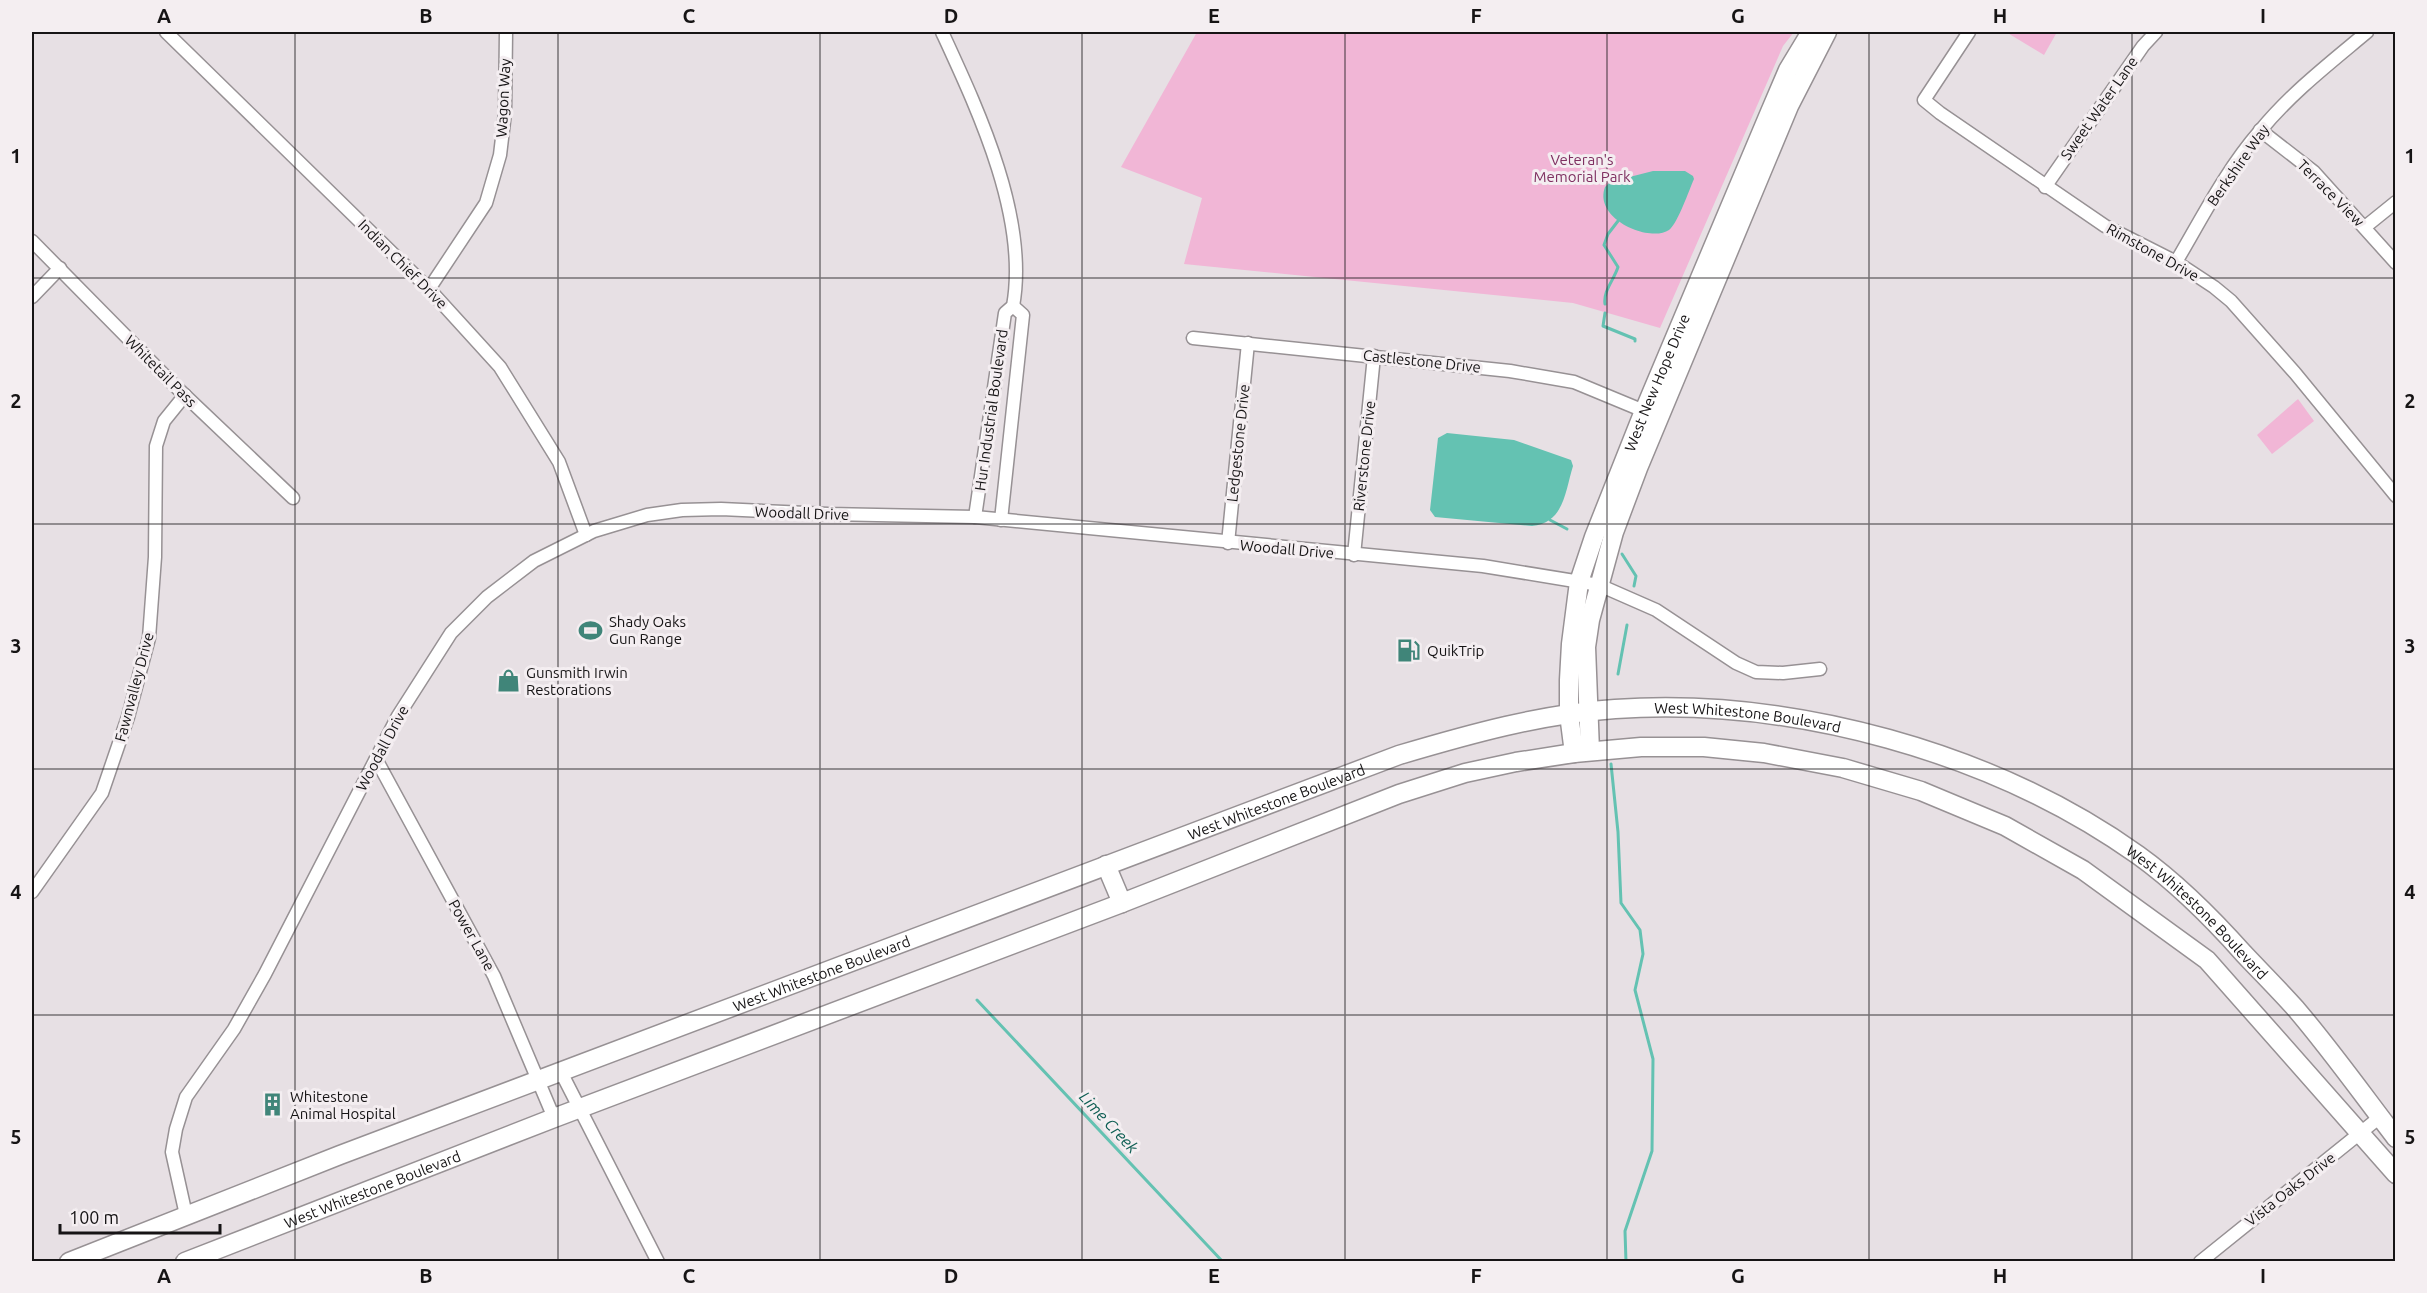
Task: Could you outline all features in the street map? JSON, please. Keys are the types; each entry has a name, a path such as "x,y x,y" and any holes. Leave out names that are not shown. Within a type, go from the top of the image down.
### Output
{"main road":[{"name":"West New Hope Drive","path":"1582,752 1569,714 1571,644 1579,582 1594,537 1644,411 1770,112 1788,70 1811,32"},
{"name":"West New Hope Drive","path":"1582,752 1588,712 1586,647 1599,585 1614,532 1638,468 1789,106 1827,32"},
{"name":"West Whitestone Boulevard","path":"69,1262 539,1080 1399,756 1484,730 1569,714 1676,707 1752,712 1829,723 1901,742 1988,773 2068,811 2139,855 2186,894 2298,1011 2396,1138"},
{"name":"West Whitestone Boulevard","path":"185,1262 579,1108 1122,903 1399,794 1465,773 1516,762 1582,752 1641,747 1694,747 1764,753 1843,768 1921,791 2005,826 2083,870 2206,960 2396,1174"},
{"path":"1106,865 1122,903"}],"street":[{"name":"Indian Chief Drive","path":"166,32 429,289 469,330 500,367 559,462 586,535"},
{"name":"Wagon Way","path":"429,289 486,202 500,155 505,113 506,32"},
{"name":"Hur Industrial Boulevard","path":"942,32 976,108 998,170 1010,216 1015,261 1016,293 1013,306 1005,313 975,517"},
{"name":"Rimstone Drive","path":"1969,32 1924,100 2045,187 2105,226 2176,262 2214,287 2231,302 2295,374 2396,496"},
{"name":"Sweet Water Lane","path":"2045,187 2143,45 2156,32"},
{"name":"Berkshire Way","path":"2176,262 2208,206 2260,130 2297,90 2367,32"},
{"name":"Terrace View","path":"2260,130 2314,172 2396,263"},
{"path":"2365,227 2396,201"},
{"name":"Whitetail Pass","path":"32,241 185,395 293,498"},
{"path":"32,297 60,268"},
{"path":"1001,520 1023,315 1013,306"},
{"name":"Castlestone Drive","path":"1193,338 1510,371 1574,382 1644,411"},
{"name":"Ledgestone Drive","path":"1228,543 1248,343"},
{"name":"Riverstone Drive","path":"1354,555 1374,356"},
{"name":"Fawnvalley Drive","path":"32,891 102,793 128,717 149,638 154,557 156,446 164,421 185,395"},
{"name":"Woodall Drive","path":"186,1215 172,1152 186,1097 234,1029 398,716 451,633 487,597 534,561 586,535 646,515 682,510 721,509 975,517 1483,566 1599,585 1656,610 1736,663 1756,672 1783,673 1820,669"},
{"name":"Power Lane","path":"376,759 494,976 554,1118"},
{"path":"561,1072 658,1262"},
{"name":"Vista Oaks Drive","path":"2200,1262 2380,1117"}],"green space":[{"name":"Veteran's Memorial Park","path":"1197,32 1794,32 1783,46 1660,328 1573,303 1184,264 1202,198 1121,167"},
{"path":"2006,32 2057,32 2044,55"},
{"path":"2298,399 2314,421 2272,454 2257,435"}],"shaded area":[{"path":"1653,171 1685,171 1694,179 1676,221 1669,230 1660,233 1637,231 1625,225 1607,209 1604,199 1605,187 1610,182"},
{"path":"1447,433 1514,440 1571,460 1573,466 1568,486 1557,513 1543,524 1532,526 1435,517 1430,510 1438,438"}],"waterway":[{"path":"1605,304 1607,290 1618,267 1604,245 1608,234 1618,221"},
{"path":"1605,313 1603,326 1635,339 1635,341"},
{"path":"1550,520 1567,529"},
{"path":"1622,554 1636,576 1634,586"},
{"path":"1618,674 1627,625"},
{"path":"1611,764 1618,832 1621,903 1640,930 1643,954 1635,990 1653,1059 1652,1151 1625,1231 1626,1262"},
{"name":"Lime Creek","path":"977,1000 1223,1262"}],"place":[{"name":"Shady Oaks Gun Range","path":"591,630"},
{"name":"QuikTrip","path":"1409,650"},
{"name":"Gunsmith Irwin Restorations","path":"508,681"},
{"name":"Whitestone Animal Hospital","path":"272,1105"}]}
